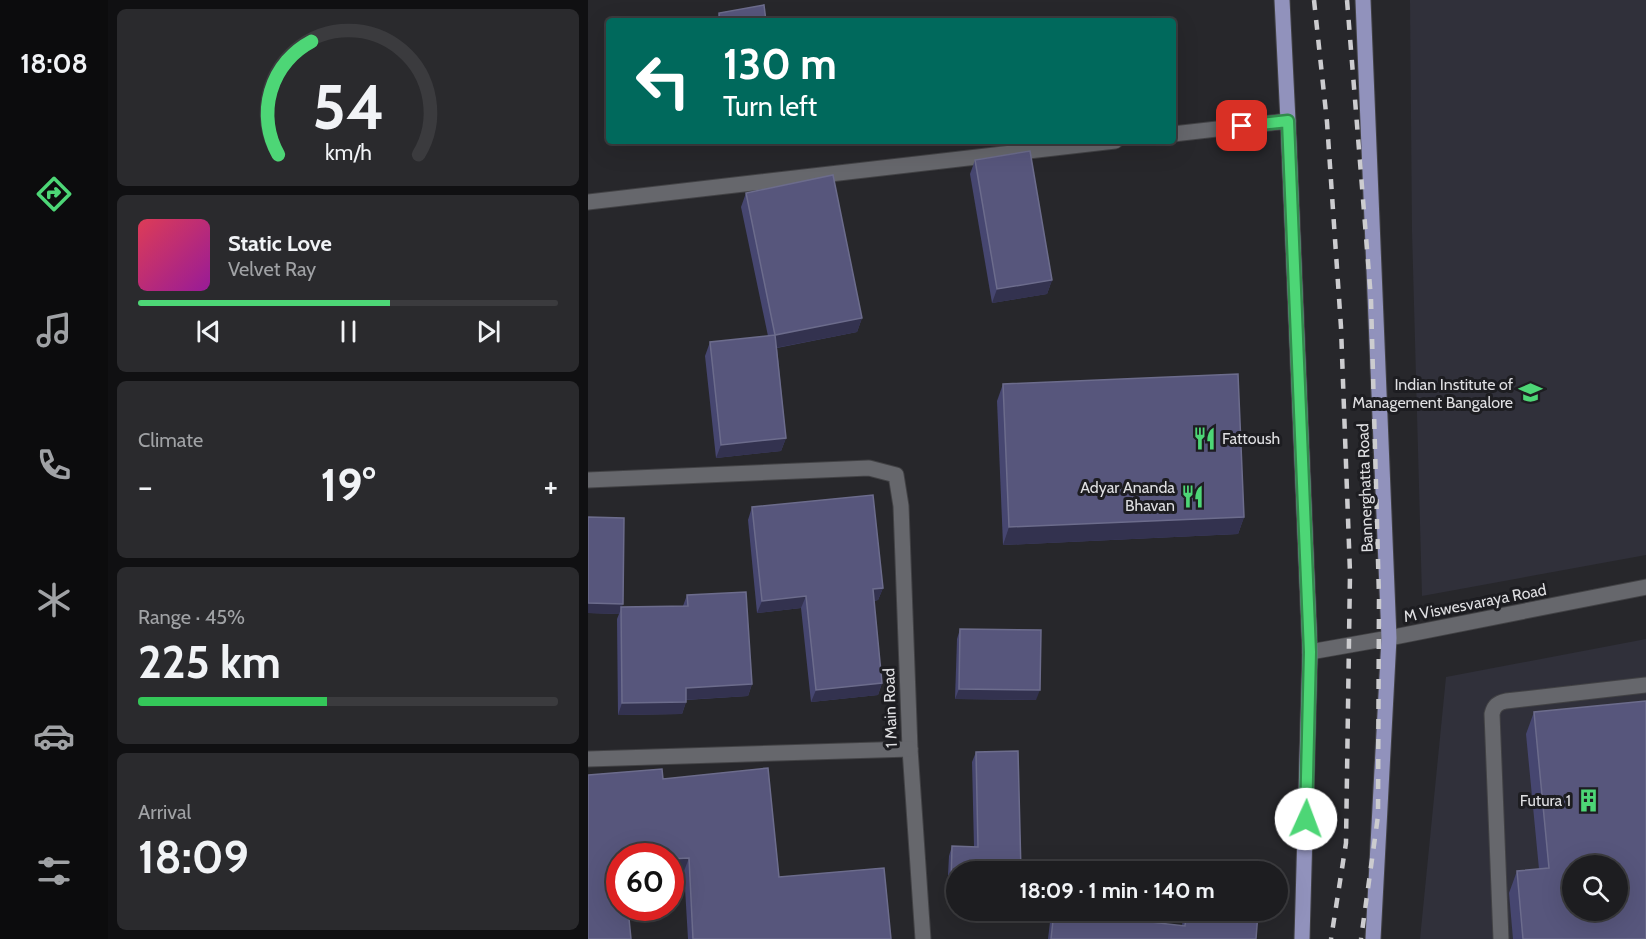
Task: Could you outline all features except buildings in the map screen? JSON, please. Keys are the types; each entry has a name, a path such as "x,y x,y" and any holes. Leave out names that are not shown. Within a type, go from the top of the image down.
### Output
{"main road":[{"path":"1281,0 1310,652 1302,939"},
{"name":"Bannerghatta Road","path":"1363,0 1389,638 1373,939"}],"street":[{"path":"1176,134 1288,121"},
{"path":"588,202 1089,144"},
{"name":"1 Main Road","path":"588,480 869,468 896,475 902,506 910,749 923,939"},
{"name":"M Viswesvaraya Road","path":"1310,652 1646,587"},
{"path":"1501,939 1493,708 1498,703 1506,701 1646,685"},
{"path":"588,759 910,749"}],"shaded area":[{"name":"Indian Institute of Management Bangalore","path":"1410,0 1646,0 1646,555 1422,596 1412,231"},
{"path":"1646,639 1646,939 1420,939 1446,677"}],"railway":[{"path":"1314,0 1327,122 1341,327 1350,573 1346,843 1331,939"},
{"path":"1347,0 1371,299 1379,597 1378,816 1361,939"}],"place":[{"name":"Indian Institute of Management Bangalore","path":"1531,393"},
{"name":"Fattoush","path":"1204,438"},
{"name":"Adyar Ananda Bhavan","path":"1193,496"},
{"name":"Futura 1","path":"1589,800"}],"route":[{"path":"1242,126 1288,121 1310,652 1306,819"}]}
